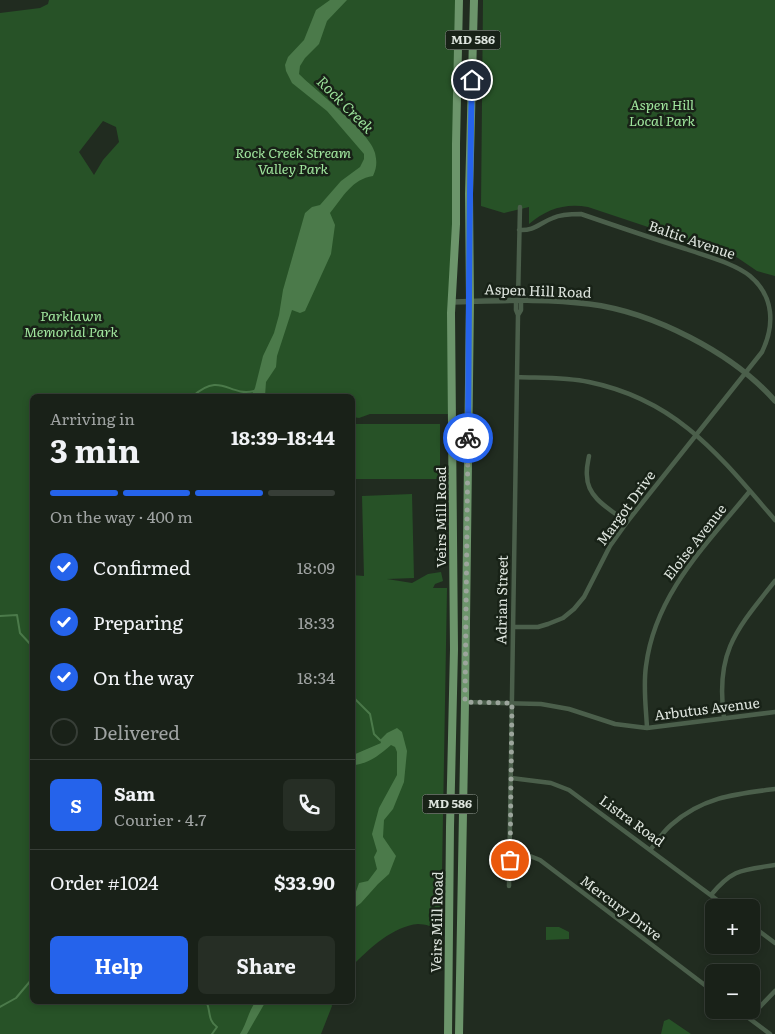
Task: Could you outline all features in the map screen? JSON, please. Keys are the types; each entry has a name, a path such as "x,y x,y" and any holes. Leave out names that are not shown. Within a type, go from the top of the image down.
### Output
{"main road":[{"name":"Veirs Mill Road","path":"448,1034 454,582 452,302 456,224 459,0"},
{"name":"Veirs Mill Road","path":"459,1034 465,737 470,302 469,194 474,0"},
{"path":"452,736 465,737"},
{"path":"450,873 462,873"}],"street":[{"name":"Adrian Street","path":"510,886 518,315 521,310 518,300 520,207"},
{"name":"Baltic Avenue","path":"519,230 530,231 553,218 569,214 581,214 705,256 739,269 750,276 764,293 771,314 771,327 768,340 762,352 745,374"},
{"name":"Aspen Hill Road","path":"452,302 518,300 590,304 644,317 668,326 731,362 775,402"},
{"name":"Margot Drive","path":"513,627 538,627 563,618 574,609 584,597 610,546 627,522 745,374"},
{"path":"517,377 568,379 614,388 638,397 659,408 697,434 775,520"},
{"path":"589,456 586,477 590,492 627,522"},
{"name":"Eloise Avenue","path":"647,728 646,667 652,635 659,616 680,578 750,491"},
{"path":"724,718 722,681 732,639 743,620 775,581"},
{"name":"Arbutus Avenue","path":"465,702 541,704 569,709 615,724 647,728 775,712"},
{"name":"Listra Road","path":"511,778 550,782 570,790 716,899"},
{"path":"651,849 669,826 695,807 727,795 775,789"},
{"name":"Mercury Drive","path":"510,854 530,856 540,860 705,985"},
{"path":"711,895 722,882 737,871 775,865"},
{"path":"760,932 775,943"},
{"path":"760,1006 775,991"},
{"path":"749,1019 770,1034"}],"green space":[{"name":"Rock Creek Stream Valley Park","path":"49,0 456,0 450,414 370,414 359,418 355,417 355,394 30,394 30,1004 332,1004 321,1034 0,1034 0,13 40,8 48,4","holes":["103,121 116,127 119,142 103,160 94,175 79,152"]},
{"name":"Aspen Hill Local Park","path":"483,0 775,0 775,276 757,271 735,256 588,207 572,206 557,208 543,214 529,224 529,207 504,213 481,206"},
{"path":"355,424 440,424 440,479 355,479"},
{"path":"412,494 414,578 387,579 412,583 428,574 441,572 443,581 435,584 433,588 447,588 441,930 418,924 400,929 382,939 355,963 355,575 364,576 362,496"},
{"path":"546,927 559,927 569,932 569,939 546,940"},
{"path":"669,1019 691,1034 661,1034 664,1021"}],"shaded area":[{"path":"330,0 347,0 327,21 319,44 305,58 300,66 299,74 364,134 375,153 376,167 373,176 354,185 330,213 335,225 331,254 305,311 300,313 292,310 277,356 276,367 266,382 265,394 252,394 263,356 274,333 283,290 305,213 312,207 320,205 341,181 360,167 364,159 364,154 327,111 292,83 286,71 285,65 288,57 304,40 316,10"},
{"path":"397,728 402,732 407,751 404,782 393,809 384,820 383,837 396,856 389,874 355,908 355,894 359,883 368,881 377,869 374,857 377,851 372,834 379,808 397,775 397,752 395,747 391,745 369,761 355,765 355,754 381,743 380,740 387,733"},
{"path":"254,1004 264,1004 247,1034 240,1034 244,1026"}],"waterway":[{"path":"196,394 203,389 218,385 238,391 254,391"},
{"path":"0,616 17,615 20,633 30,644"},
{"path":"355,699 370,714 374,734 380,740"},
{"path":"0,1007 16,998 30,981"},
{"path":"207,1004 210,1018 217,1027 212,1034"}],"way so far":[{"path":"468,438 465,702 512,703 510,860"}],"route":[{"path":"468,438 469,194 472,80"}],"water label":[{"name":"Rock Creek","path":"345,105"}],"park label":[{"name":"Parklawn Memorial Park","path":"71,324"}]}
